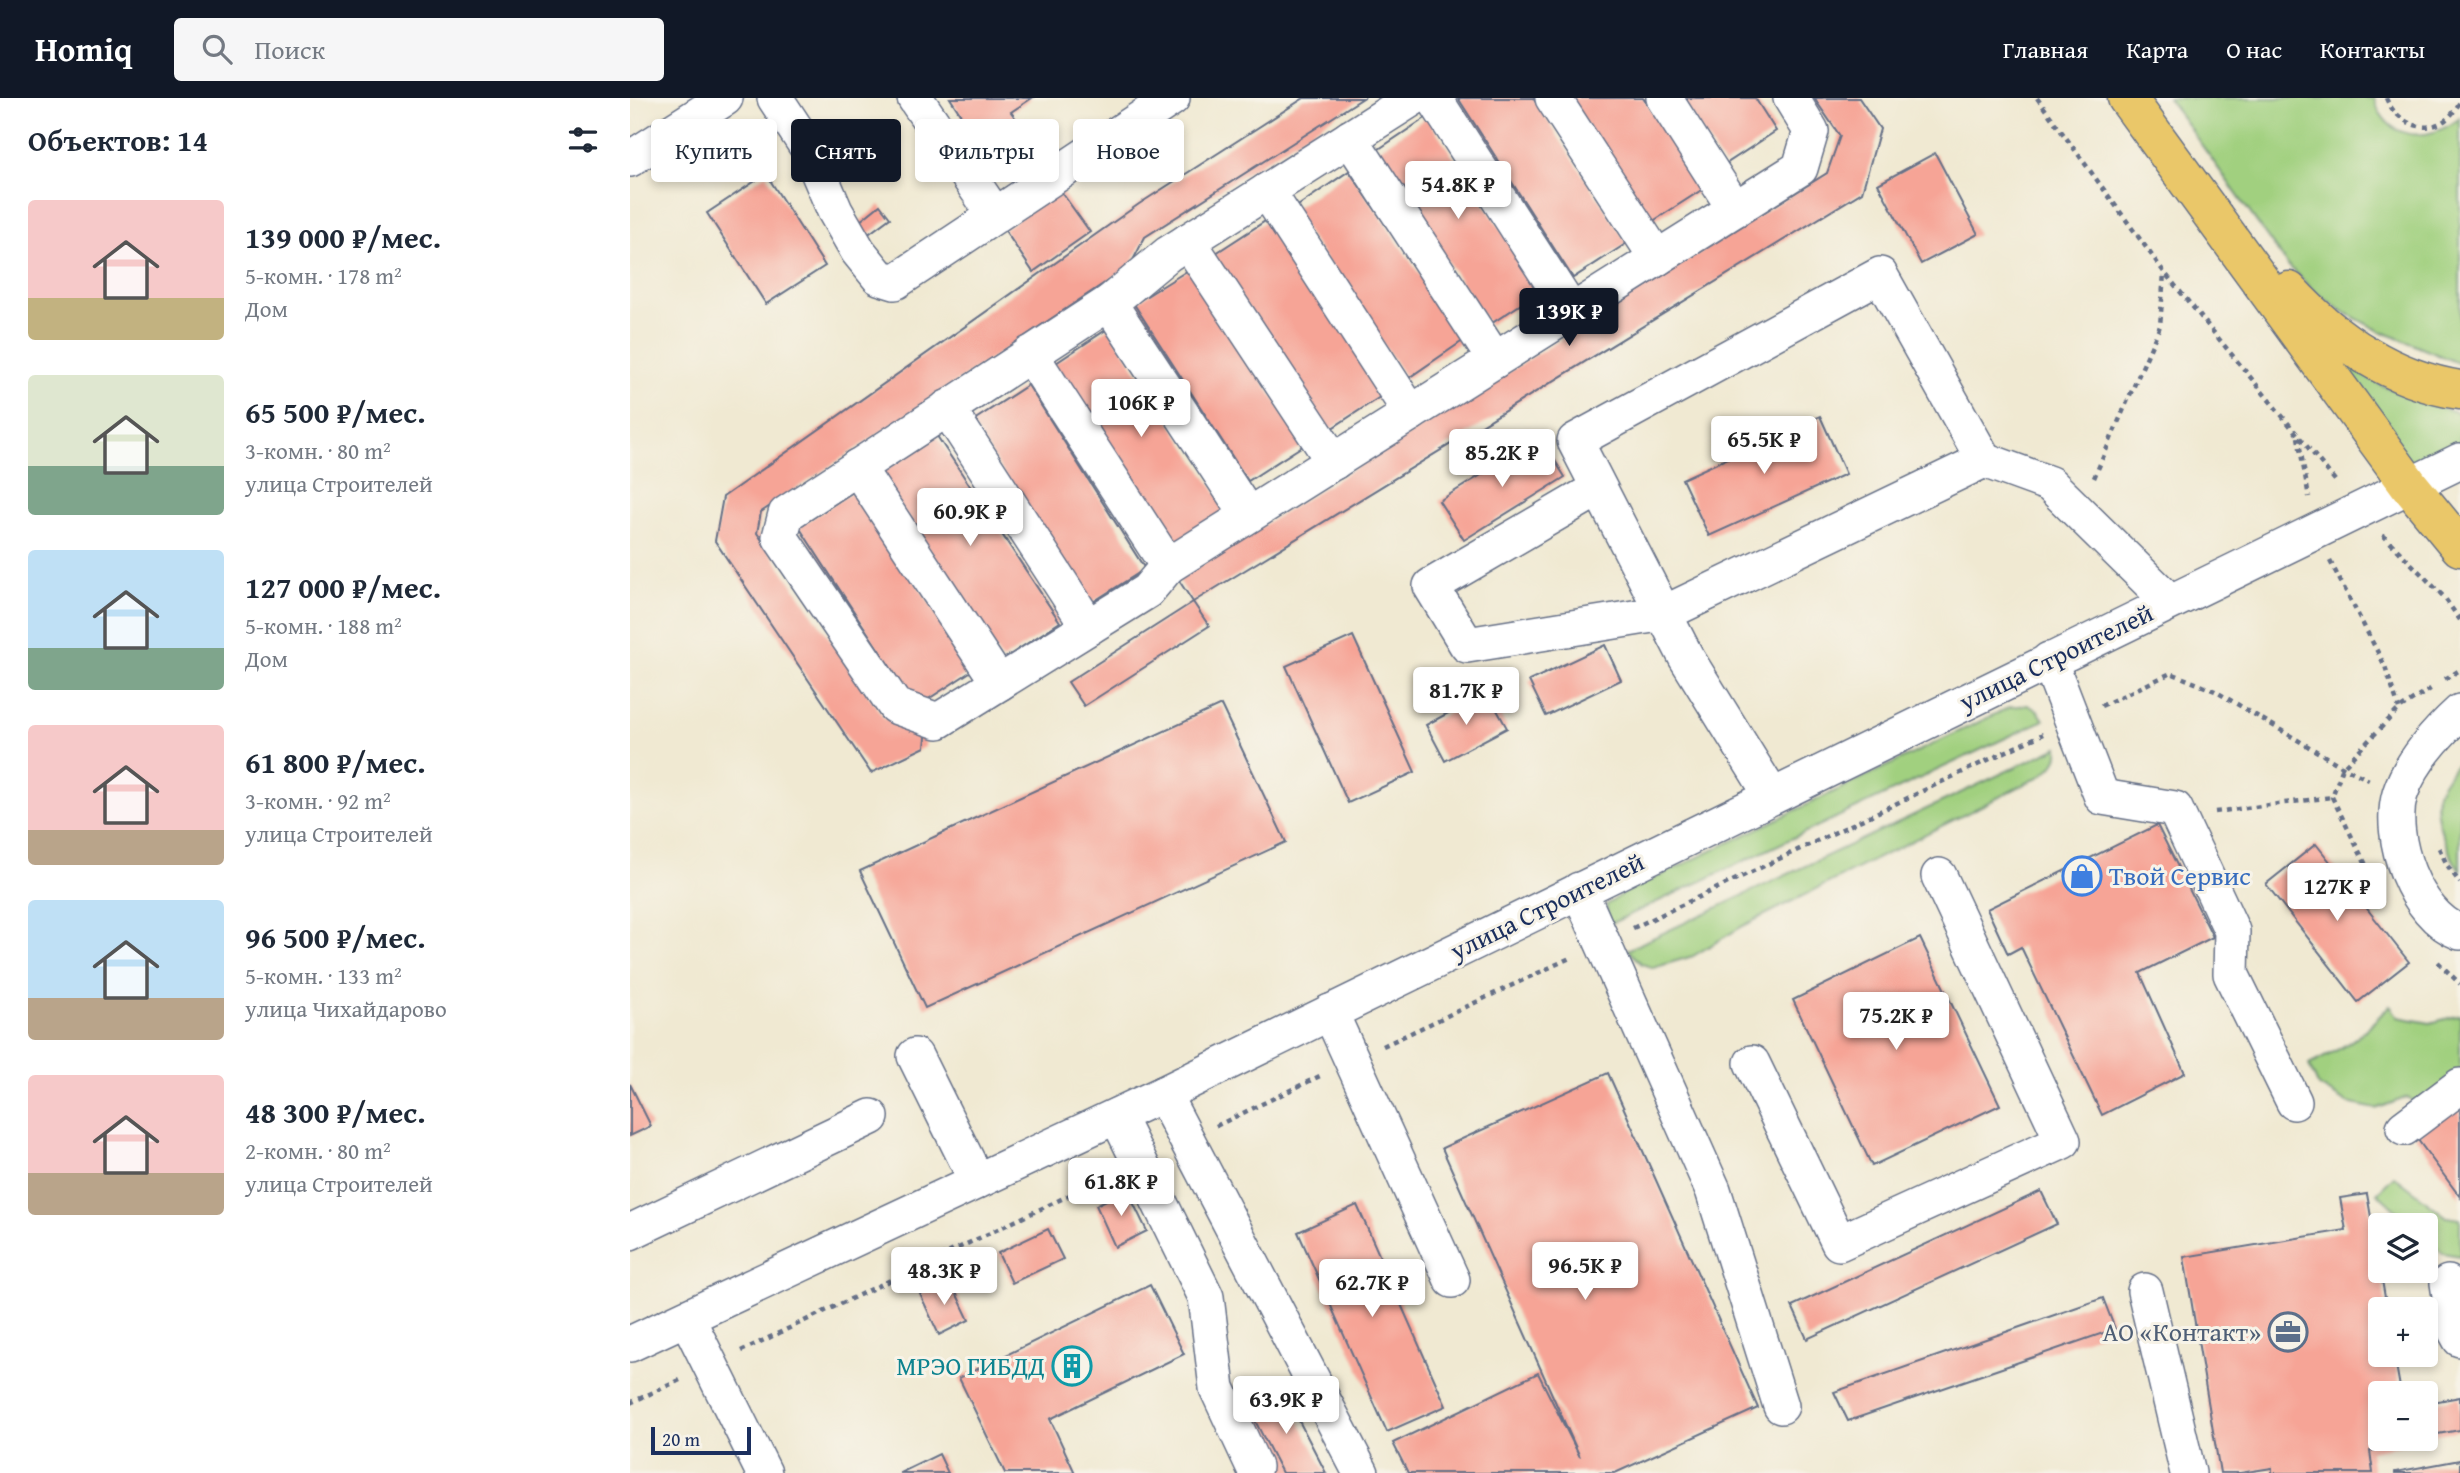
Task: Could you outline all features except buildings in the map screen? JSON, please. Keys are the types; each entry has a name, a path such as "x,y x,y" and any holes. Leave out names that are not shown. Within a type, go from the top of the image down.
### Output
{"main road":[{"path":"2127,98 2410,486 2460,547"},
{"path":"2242,257 2283,285 2309,313 2377,362 2414,379 2460,390"}],"street":[{"path":"630,159 725,98"},
{"path":"775,98 808,149 835,211 858,251 879,277 895,282 1172,98"},
{"path":"915,98 995,215"},
{"path":"1413,98 1168,254 1109,303 786,514 780,537 895,706 938,721 1147,591 1168,566 1800,167 1811,131 1791,98"},
{"path":"1434,98 1571,311"},
{"path":"1553,98 1657,258"},
{"path":"1664,98 1735,209"},
{"path":"1350,138 1494,360"},
{"path":"1267,191 1411,413"},
{"path":"1188,241 1334,462"},
{"path":"1772,796 1686,657 1575,441 1880,275 1984,460 2050,484 2170,602"},
{"path":"1109,303 1248,515"},
{"path":"1030,354 1168,566"},
{"path":"947,408 1089,627"},
{"path":"1599,488 1431,586 1466,645 1665,613 1984,460"},
{"name":"улица Строителей","path":"634,1333 687,1318 1163,1094 2460,461"},
{"path":"857,467 999,683"},
{"path":"2049,660 2102,797 2175,809 2232,931 2231,974 2294,1102"},
{"path":"2460,712 2410,771 2400,795 2397,822 2403,860 2417,891 2434,913 2452,929 2460,932"},
{"path":"1752,1063 1839,1243 2063,1141 1939,876"},
{"path":"1579,890 1713,1190 1781,1406"},
{"path":"1330,1012 1452,1280"},
{"path":"915,1056 977,1181"},
{"path":"2404,1128 2460,1086"},
{"path":"1163,1094 1362,1473"},
{"path":"1116,1115 1206,1297 1217,1388 1254,1467"},
{"path":"630,1232 871,1117"},
{"path":"2448,1283 2455,1330 2460,1339"},
{"path":"2145,1291 2188,1473"},
{"path":"687,1318 764,1473"}],"path":[{"path":"2037,98 2164,272 2360,510 2444,597 2460,620"},
{"path":"2386,98 2396,115 2407,123 2420,126 2434,125 2449,117 2460,102"},
{"path":"2078,514 2160,326 2164,272"},
{"path":"2298,435 2315,532 2385,666 2399,709"},
{"path":"1187,1139 2171,673 2215,691 2343,767 2400,795"},
{"path":"2175,809 2204,814 2332,797"},
{"path":"2435,838 2447,865 2460,883"},
{"path":"630,1403 1112,1175"}],"green space":[{"path":"2168,98 2374,98 2388,123 2410,134 2435,132 2460,118 2460,364 2378,330 2342,311 2313,290 2286,263"},
{"path":"2329,355 2377,383 2425,403 2460,413 2460,447 2413,467"},
{"path":"2028,705 2038,711 2044,720 1610,924 1606,905 1626,892 2010,707"},
{"path":"2058,747 2056,761 2039,777 1743,926 1693,956 1653,968 1642,964 1627,950"},
{"path":"2460,758 2460,870 2442,835 2436,805 2441,787"},
{"path":"2390,1005 2398,1017 2430,1023 2460,1015 2460,1081 2422,1110 2408,1097 2376,1109 2347,1103 2318,1085 2309,1065 2353,1040"},
{"path":"2394,1176 2447,1217 2460,1219 2460,1256 2443,1253 2438,1248 2438,1213 2399,1213 2377,1193"}],"place":[{"name":"Твой Сервис","path":"2082,876"},
{"name":"АО «Контакт»","path":"2288,1332"},
{"name":"МРЭО ГИБДД","path":"1072,1366"}]}
